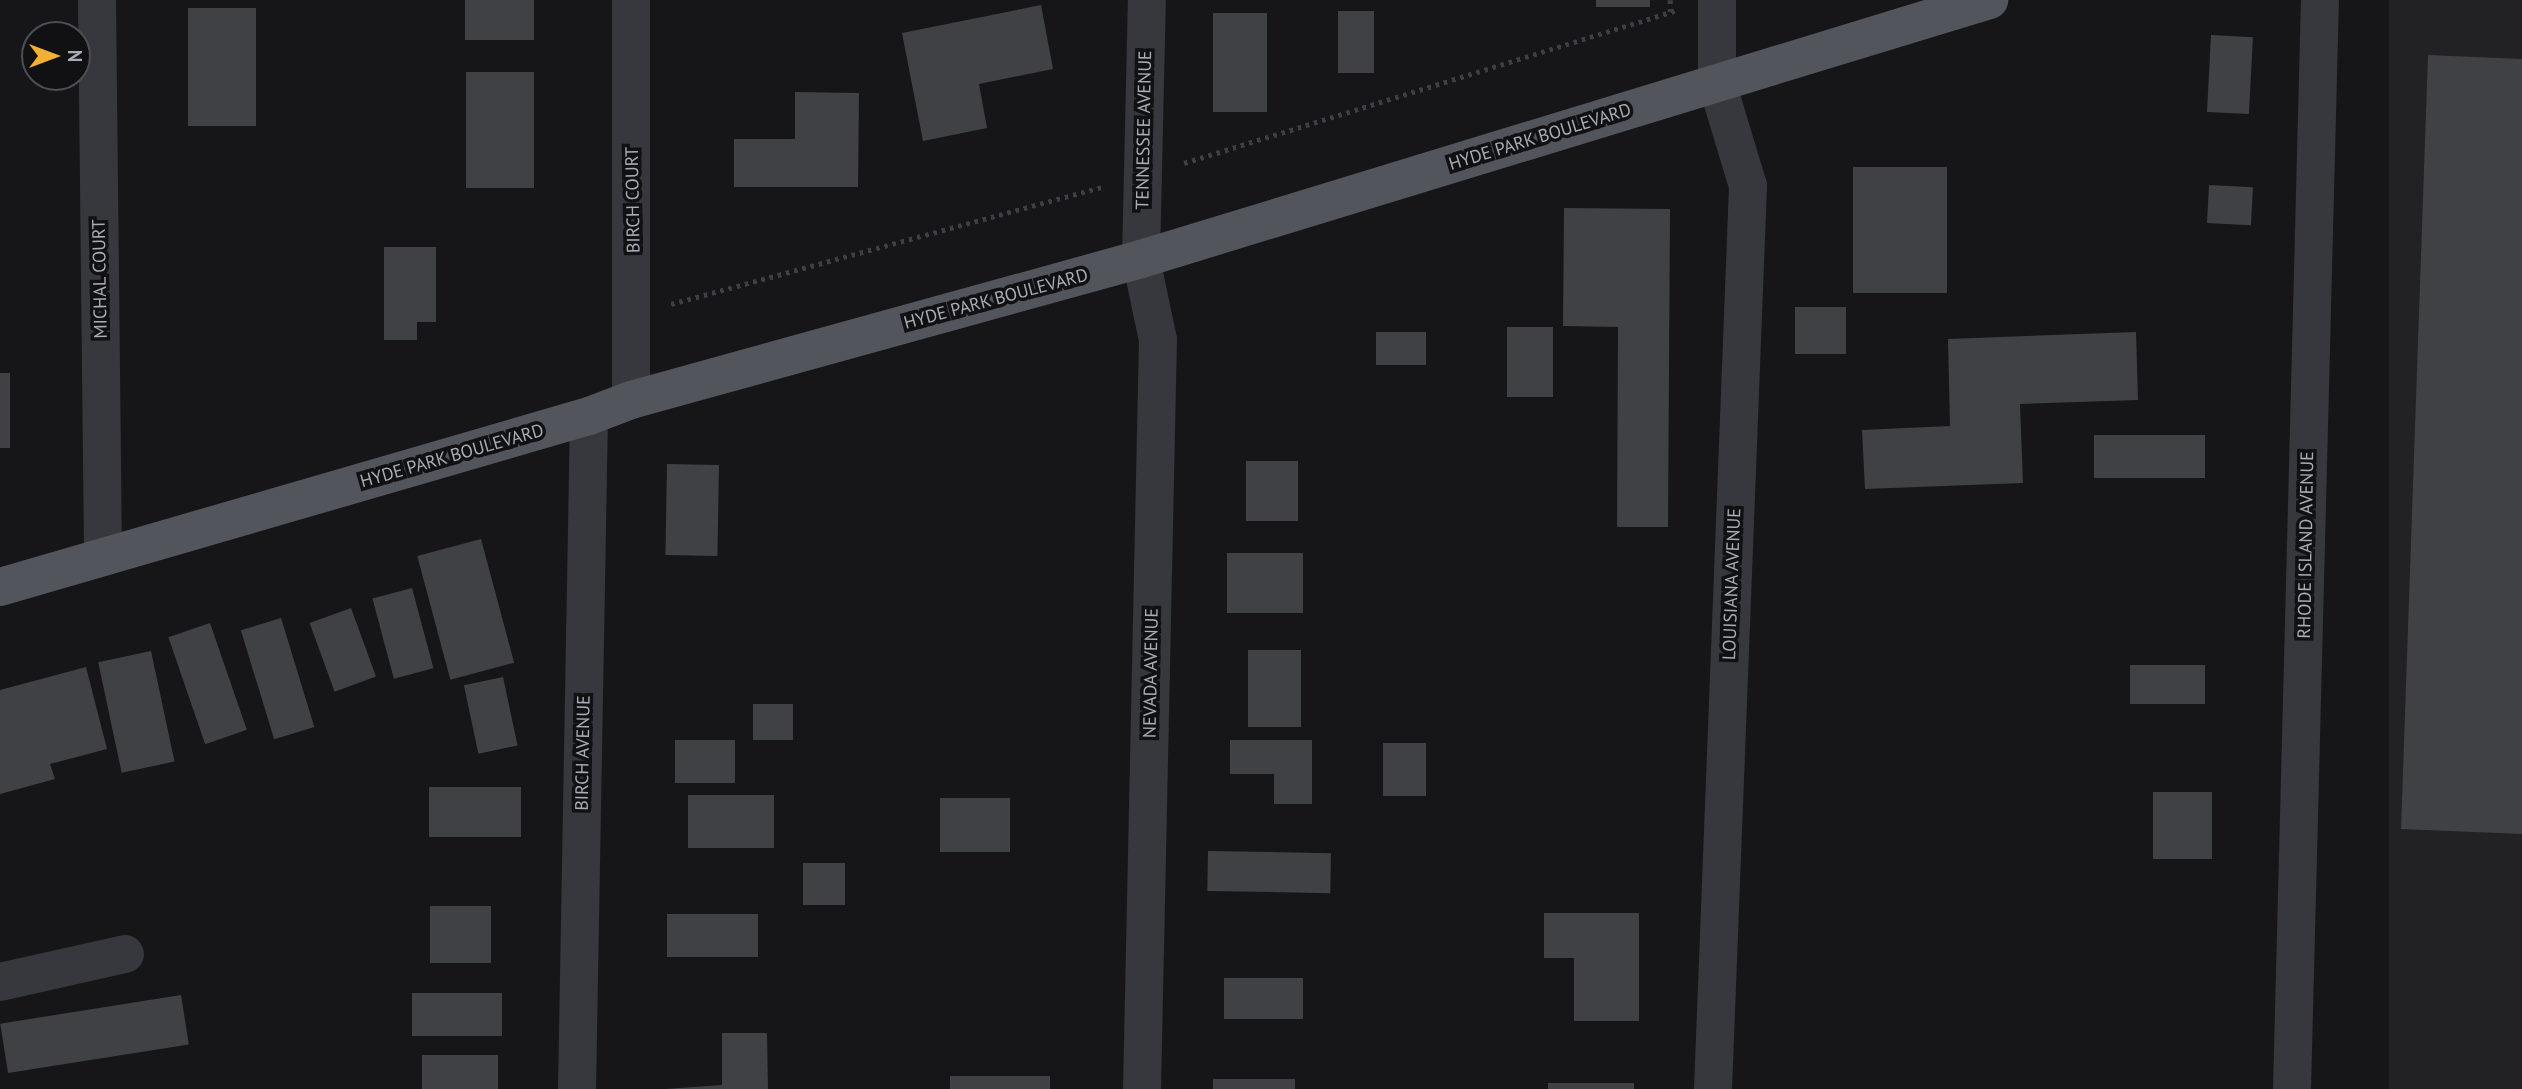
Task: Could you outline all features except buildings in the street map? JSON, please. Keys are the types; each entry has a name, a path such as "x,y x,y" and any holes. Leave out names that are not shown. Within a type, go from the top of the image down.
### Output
{"main road":[{"name":"HYDE PARK BOULEVARD","path":"0,587 589,416 631,400 1141,259 1989,0"}],"street":[{"name":"MICHAL COURT","path":"97,0 103,557"},
{"name":"BIRCH COURT","path":"631,0 631,400"},
{"name":"TENNESSEE AVENUE","path":"1141,259 1147,0"},
{"name":"LOUISIANA AVENUE","path":"1713,1089 1748,186 1717,83 1717,0"},
{"name":"RHODE ISLAND AVENUE","path":"2292,1089 2320,0"},
{"name":"NEVADA AVENUE","path":"1141,259 1158,340 1142,1089"},
{"name":"BIRCH AVENUE","path":"577,1089 589,416"},
{"path":"0,982 125,954"}],"path":[{"path":"1670,0 1670,12"}],"shaded area":[{"path":"2389,0 2522,0 2522,1089 2389,1089"}]}
